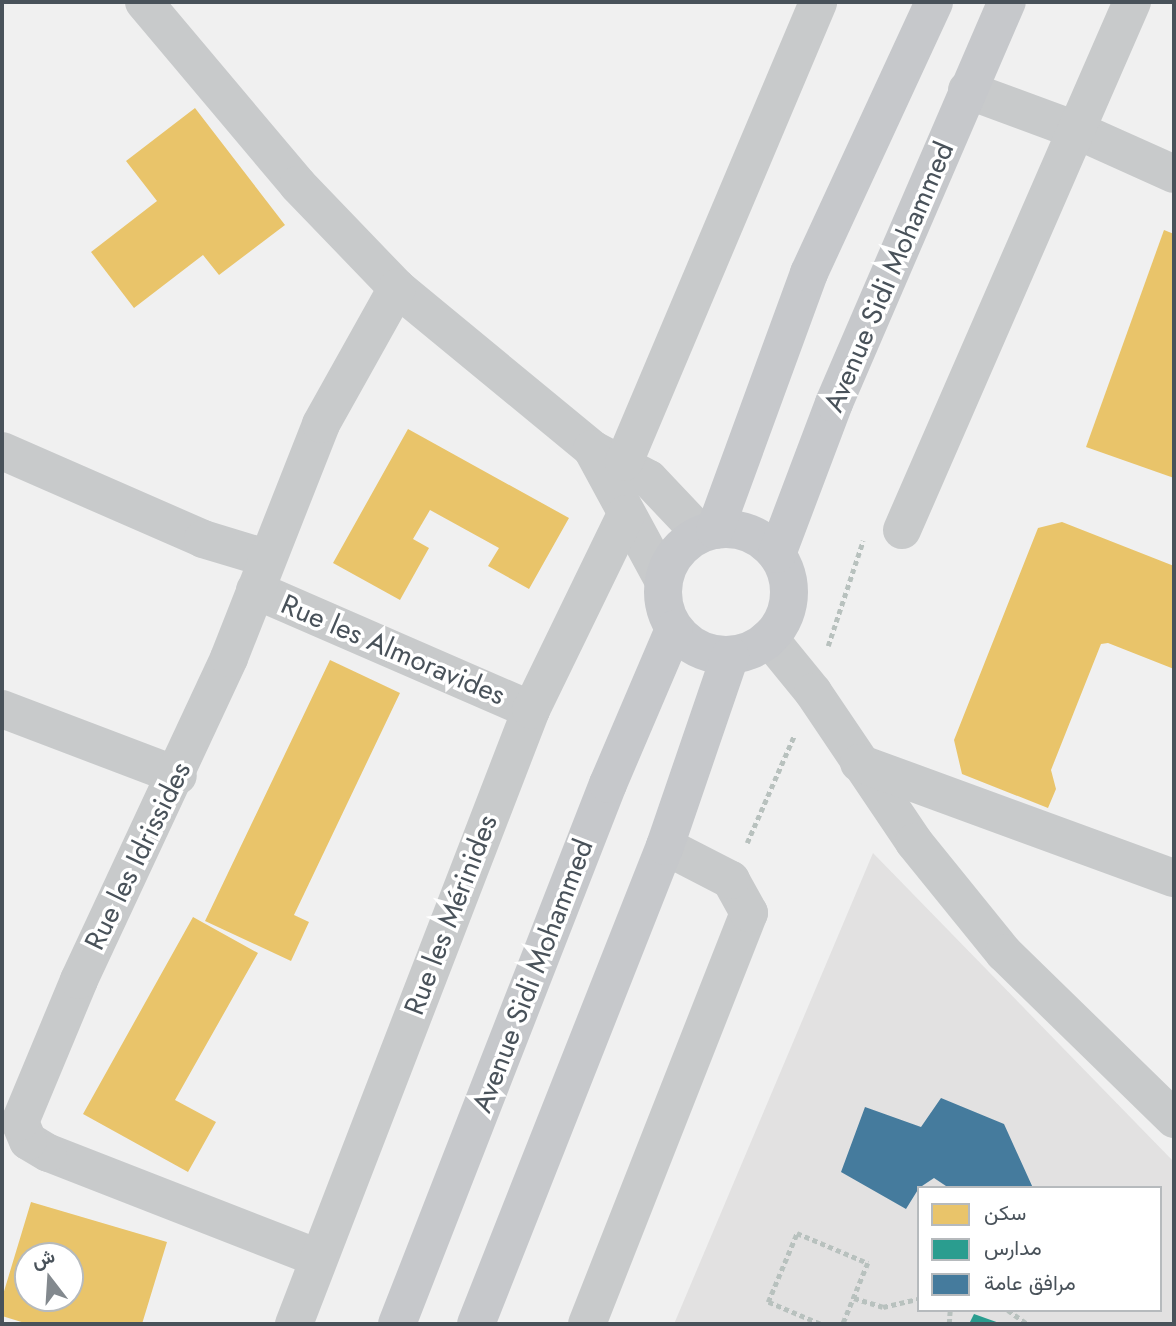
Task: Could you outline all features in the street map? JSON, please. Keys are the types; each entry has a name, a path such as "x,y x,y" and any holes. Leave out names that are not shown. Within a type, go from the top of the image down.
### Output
{"main road":[{"path":"708,531 743,531 777,554 788,575 789,597 783,620 758,647 730,656 698,650 674,629 662,597 663,580 676,552 708,531 759,419 808,273 934,2"},
{"name":"Avenue Sidi Mohammed","path":"777,554 834,403 1007,2"},
{"name":"Avenue Sidi Mohammed","path":"397,1324 608,785 674,629"},
{"path":"476,1324 665,846 730,656"}],"street":[{"path":"145,2 298,185 397,288 608,456 649,479 708,531"},
{"path":"663,580 626,514 608,456 818,2"},
{"path":"902,530 1085,134 1132,2"},
{"path":"967,90 1085,134 1174,174"},
{"path":"1085,134 1129,128 1174,146"},
{"name":"Rue les Idrissides","path":"318,1258 48,1153 28,1141 21,1129 23,1109 46,1054 178,776 321,424 397,288"},
{"name":"Rue les Almoravides","path":"2,451 203,539 260,574 531,710"},
{"name":"Rue les Mérinides","path":"294,1324 531,710 626,514"},
{"path":"769,638 813,692 914,842 1004,953 1174,1119"},
{"path":"2,709 178,776"},
{"path":"859,763 1174,878"},
{"path":"587,1324 749,913 731,880 665,846"}],"path":[{"path":"820,1324 768,1302 797,1234 868,1264 843,1324"},
{"path":"853,1298 883,1307 917,1299"},
{"path":"949,1312 949,1324"},
{"path":"1011,1312 1027,1324"},
{"path":"803,1324 807,1319"}],"shaded area":[{"path":"873,853 1174,1162 1174,1324 674,1324"}],"building: سكن":[{"path":"195,108 285,225 219,275 203,255 134,308 91,252 157,201 126,161"},
{"path":"1164,230 1174,234 1174,478 1086,447"},
{"path":"408,429 569,518 529,589 488,566 499,548 430,510 413,539 429,548 400,600 333,563"},
{"path":"1062,522 1174,566 1174,669 1108,643 1101,644 1051,770 1056,789 1048,808 962,774 954,740 1038,528"},
{"path":"330,660 400,693 294,915 309,922 291,961 205,921"},
{"path":"193,917 258,953 175,1100 216,1122 188,1172 83,1114"},
{"path":"31,1202 167,1242 142,1324 28,1324 2,1316 2,1298 14,1258 14,1312 84,1312 84,1242 19,1242"}],"building: مدارس":[{"path":"974,1314 1002,1324 969,1324"}],"building: مرافق عامة":[{"path":"941,1098 1004,1124 1032,1186 946,1186 934,1178 922,1186 917,1186 917,1191 906,1209 841,1172 865,1107 921,1127"}]}
